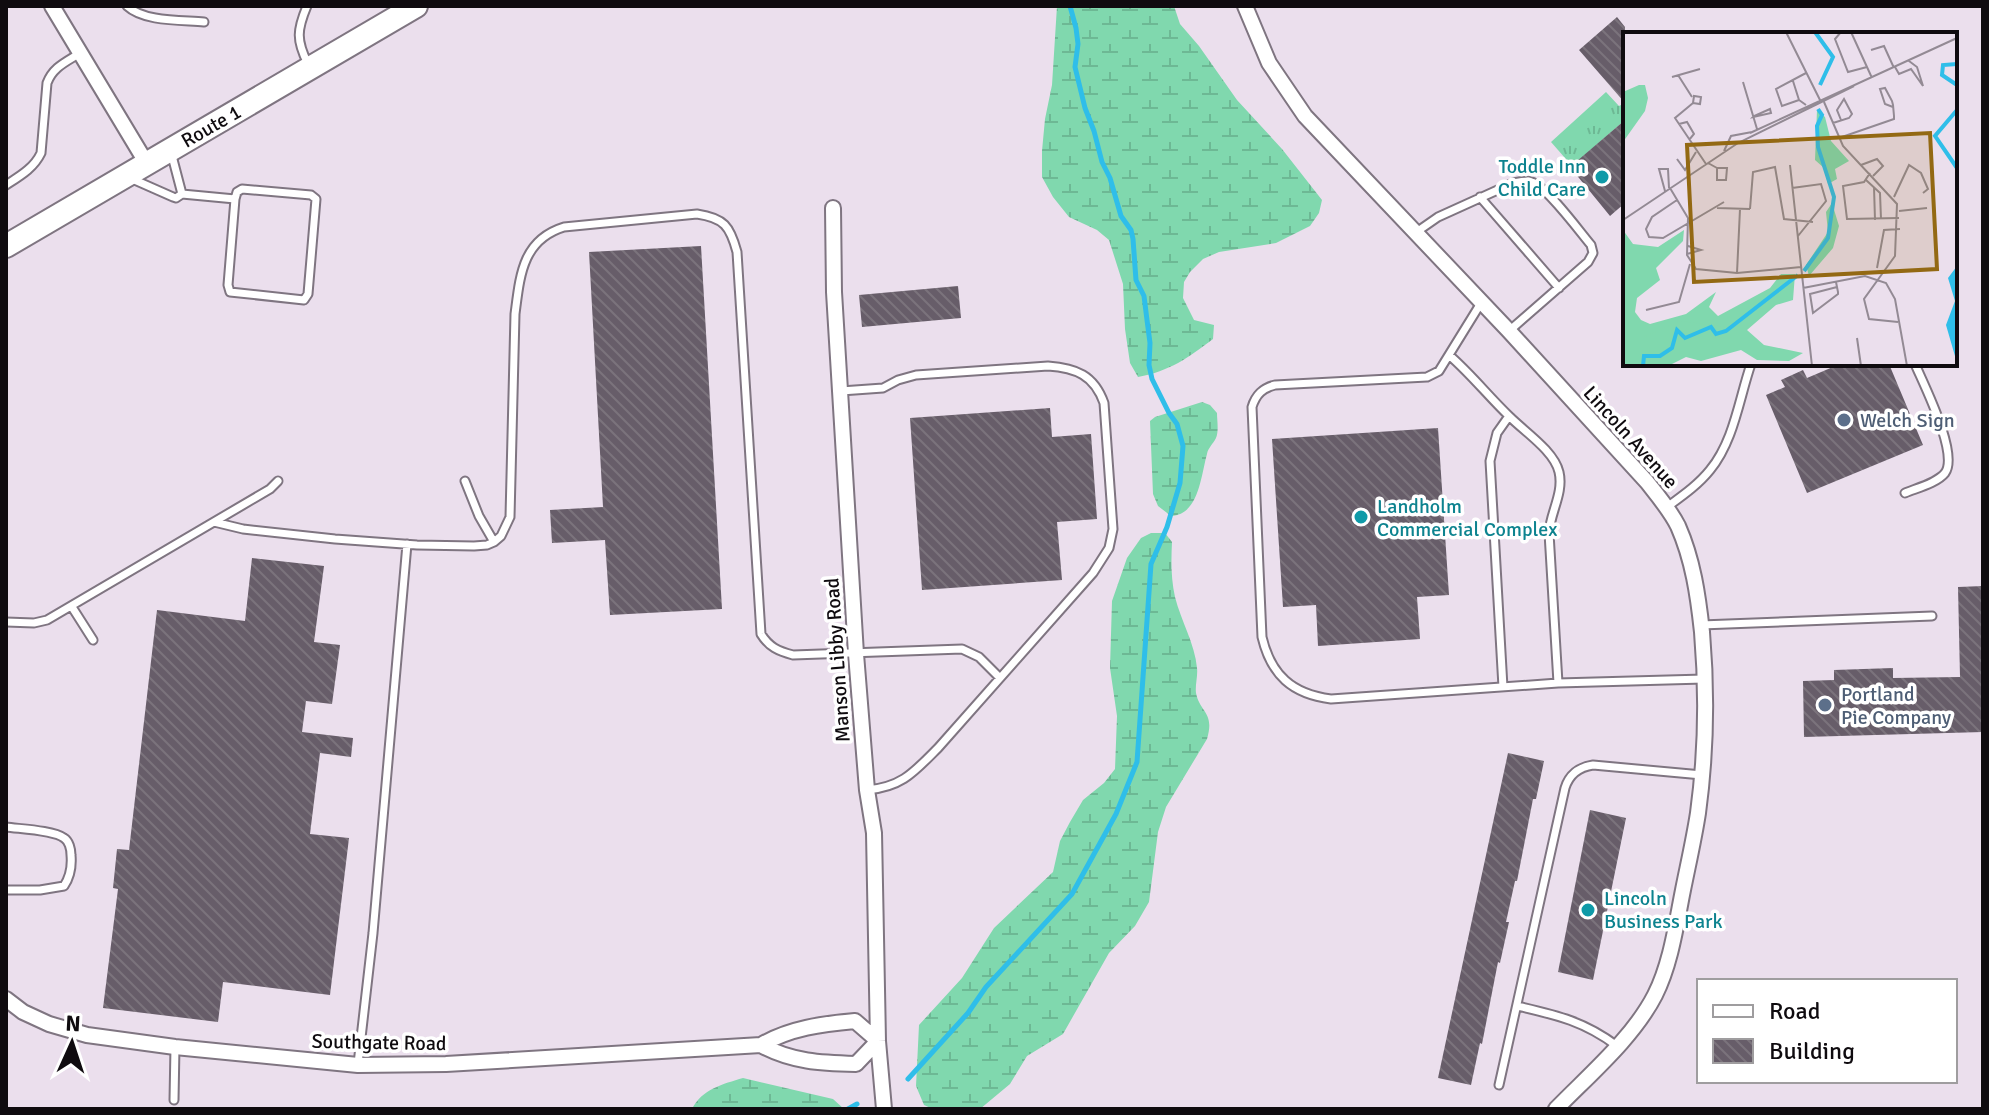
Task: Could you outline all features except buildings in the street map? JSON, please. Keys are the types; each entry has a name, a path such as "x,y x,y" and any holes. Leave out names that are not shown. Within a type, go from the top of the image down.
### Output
{"main road":[{"name":"Route 1","path":"6,246 416,6"}],"street":[{"path":"52,6 147,164"},
{"name":"Lincoln Avenue","path":"1245,6 1269,63 1297,105 1647,482 1677,524 1693,569 1704,679 1702,775 1692,846 1666,965 1656,993 1639,1021 1556,1109"},
{"name":"Manson Libby Road","path":"833,208 834,292 856,654 867,790 874,833 878,1041 884,1109"},
{"name":"Southgate Road","path":"6,999 23,1012 60,1029 116,1040 358,1065 446,1064 761,1045 779,1035 824,1024 855,1021 878,1041 856,1064 781,1056 761,1045"}],"lane":[{"path":"127,6 146,16 204,22"},
{"path":"307,6 298,37 309,68"},
{"path":"6,185 39,158 47,83 58,66 80,53"},
{"path":"170,150 182,194"},
{"path":"126,176 176,198 182,194 235,199"},
{"path":"1415,233 1438,217 1513,183 1525,181 1539,185 1547,193 1593,249 1588,262 1509,331"},
{"path":"242,189 311,195 316,199 308,294 304,300 233,293 228,289 235,199 242,189"},
{"path":"1480,197 1559,288"},
{"path":"214,522 243,529 407,544 474,546 494,542 501,536 510,517 515,314 519,282 531,249 550,231 564,227 697,214 710,216 732,233 737,252 761,634 775,649 793,655 962,649 979,657 1000,678"},
{"path":"1481,303 1439,371 1427,377 1275,385 1259,393 1252,407 1262,637 1273,666 1295,690 1331,699 1558,683 1704,679"},
{"path":"1449,355 1540,444 1559,472 1560,488 1549,520 1558,683"},
{"path":"841,391 883,388 916,375 1048,366 1070,368 1084,374 1101,393 1104,403 1113,529 1109,548 1081,588 918,768 889,787 867,790"},
{"path":"1667,507 1698,483 1719,457 1730,434 1750,366"},
{"path":"1905,493 1943,475 1949,462 1947,443 1916,366"},
{"path":"1503,687 1490,461 1497,433 1509,416"},
{"path":"6,622 47,620 278,481"},
{"path":"465,481 494,542"},
{"path":"358,1065 407,544"},
{"path":"72,607 93,640"},
{"path":"1701,625 1932,616"},
{"path":"1499,1085 1565,788 1571,776 1585,766 1593,765 1702,775"},
{"path":"6,827 63,837 69,846 71,863 69,879 64,886 6,890"},
{"path":"1517,1006 1582,1024 1617,1046"},
{"path":"174,1100 175,1047"}],"green space":[{"path":"1057,6 1174,6 1180,24 1237,100 1282,149 1322,200 1319,213 1310,226 1276,243 1219,252 1203,259 1184,282 1183,298 1194,320 1214,325 1213,339 1178,363 1138,377 1130,363 1123,284 1109,240 1097,230 1069,217 1042,177"},
{"path":"1606,92 1623,107 1623,122 1572,166 1551,142"},
{"path":"1202,402 1217,413 1217,435 1208,452 1193,501 1188,509 1171,516 1158,506 1153,494 1150,421"},
{"path":"1151,533 1165,533 1172,542 1175,597 1196,659 1196,693 1208,718 1209,730 1207,739 1166,807 1158,832 1149,902 1135,926 1109,953 1063,1034 1027,1056 1010,1084 980,1109 933,1109 924,1105 916,1086 919,1025 962,978 994,928 1053,872 1060,841 1083,800 1104,783 1115,769 1117,716 1110,668 1112,601 1127,558 1141,538"},
{"path":"743,1078 833,1099 844,1109 692,1109 707,1092"}],"waterway":[{"path":"908,1079 968,1013 986,987 1072,894 1116,814 1137,762 1151,564 1167,527 1180,483 1183,446 1177,424 1152,379 1144,296 1136,280 1133,239 1121,216 1085,108 1075,67 1078,44 1070,6"},
{"path":"848,1109 857,1104"}],"place":[{"name":"Toddle Inn Child Care","path":"1602,177"},
{"name":"Welch Sign","path":"1844,420"},
{"name":"Landholm Commercial Complex","path":"1361,517"},
{"name":"Portland Pie Company","path":"1825,705"},
{"name":"Lincoln Business Park","path":"1588,910"}]}
